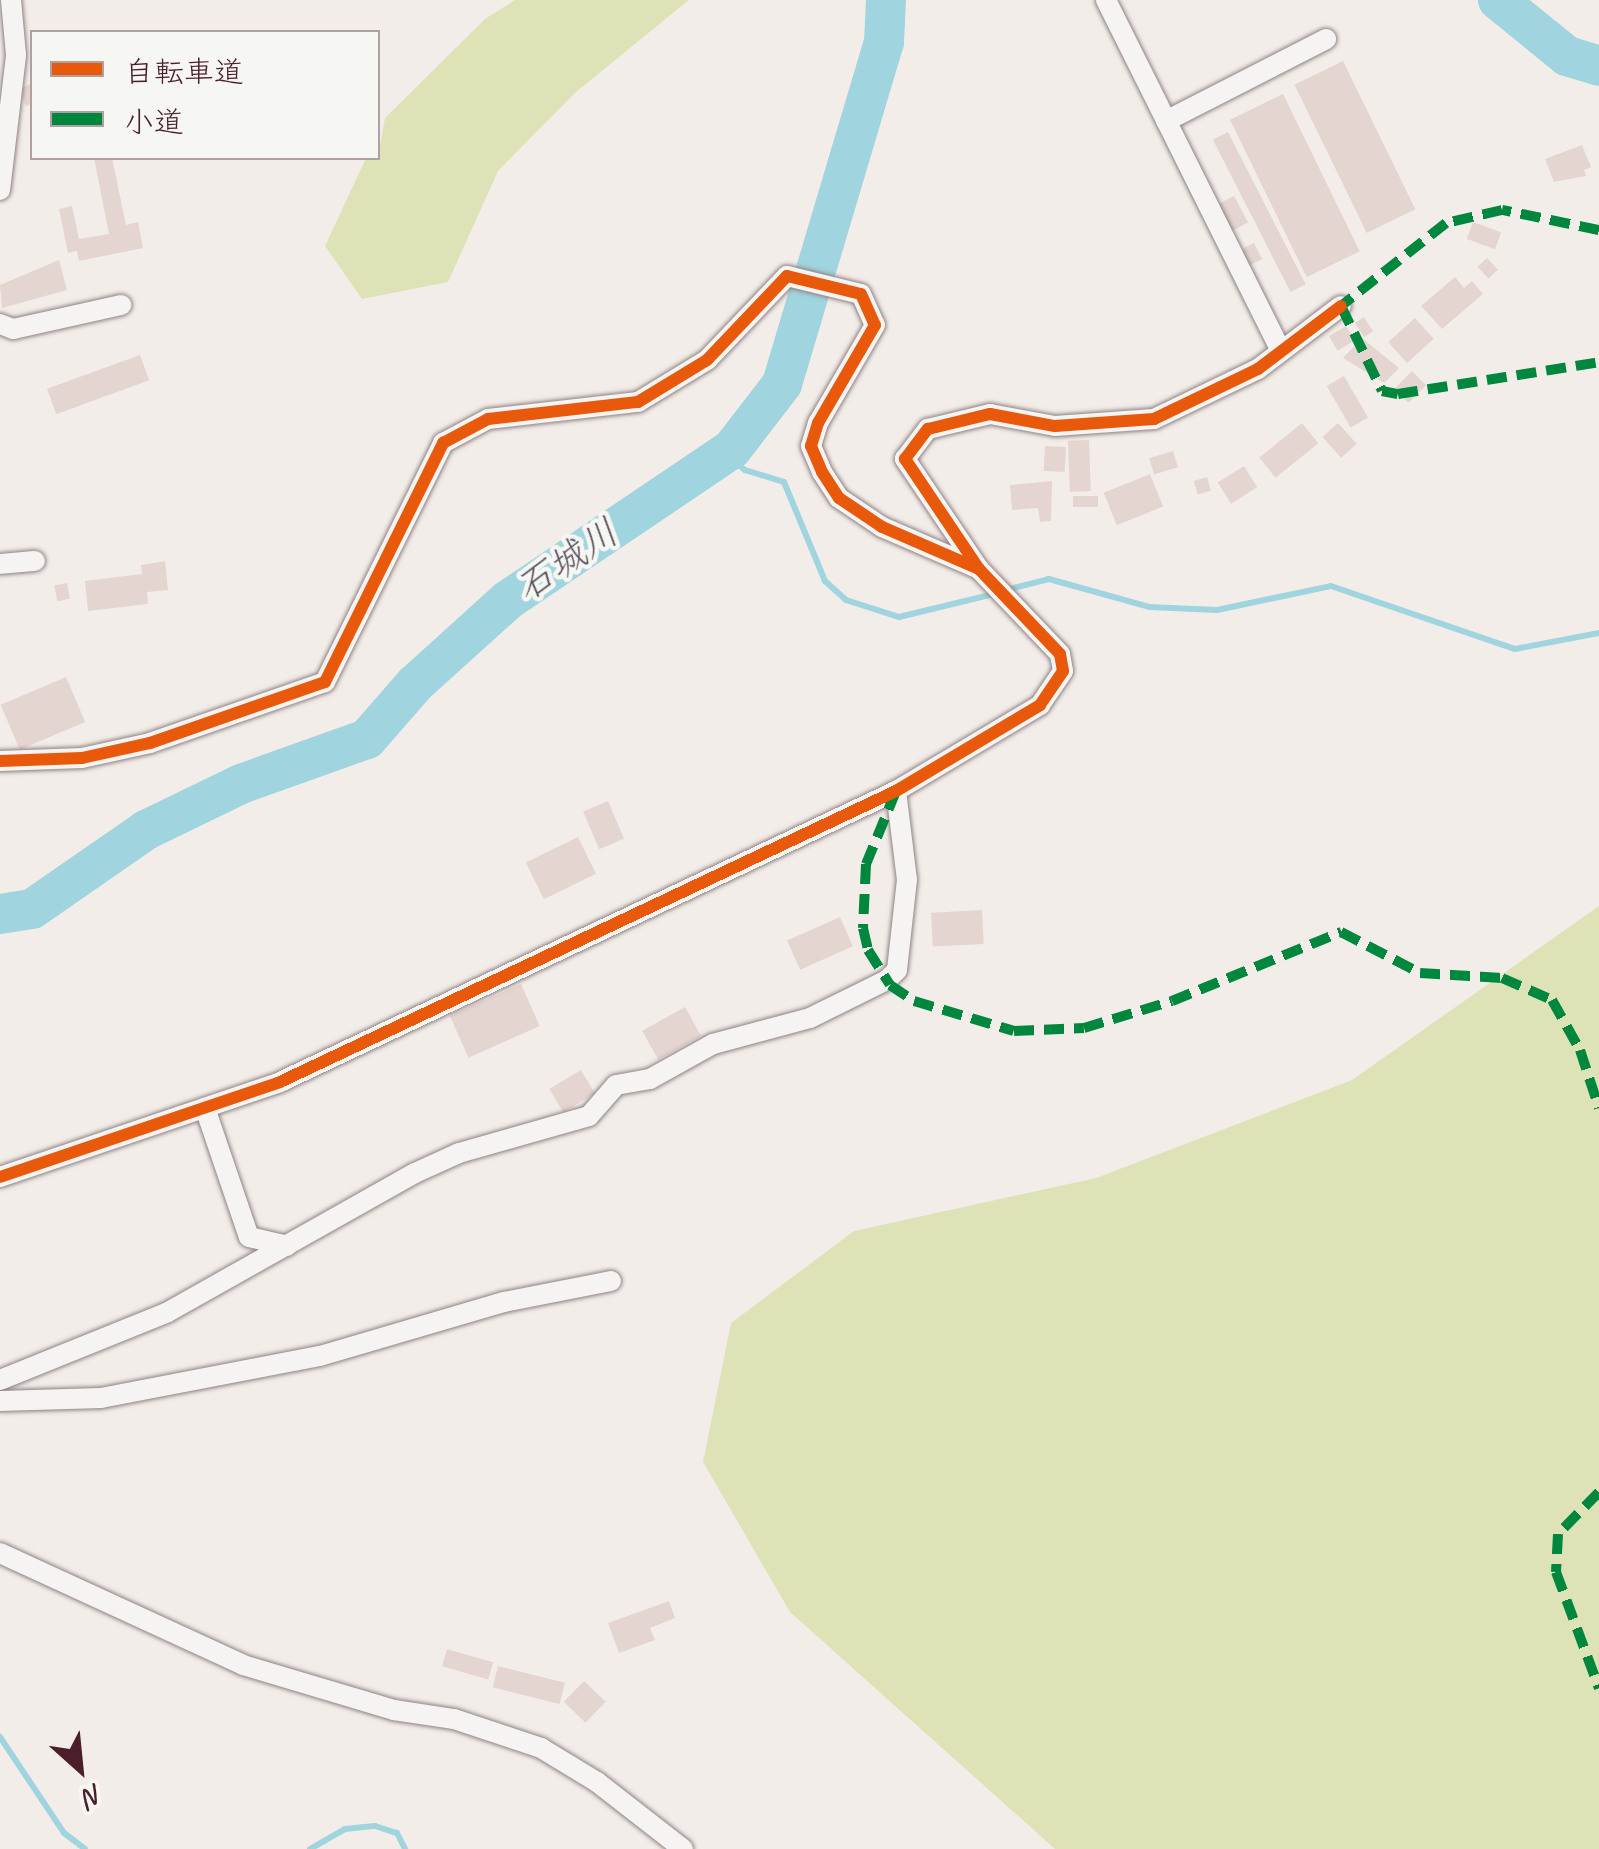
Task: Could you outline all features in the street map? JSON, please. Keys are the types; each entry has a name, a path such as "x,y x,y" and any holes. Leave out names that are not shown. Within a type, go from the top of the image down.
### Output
{"street":[{"path":"0,190 16,55 11,0"},
{"path":"1106,0 1279,347"},
{"path":"1166,121 1326,39"},
{"path":"0,761 82,758 150,742 325,682 444,443 488,419 638,402 707,360 787,276 862,294 875,325 818,423 811,446 839,498 882,528 979,569"},
{"path":"0,324 13,329 121,304"},
{"path":"0,1177 280,1082 896,791 1040,704 1062,671 1060,654 979,569 906,459 928,430 990,414 1055,426 1134,424 1200,400 1258,369 1279,347 1341,306"},
{"path":"0,564 35,561"},
{"path":"0,1380 117,1336 430,1166 588,1116 616,1085 650,1079 713,1044 810,1018 886,980 897,970 907,880 896,791"},
{"path":"204,1108 249,1237 287,1246"},
{"path":"0,1401 101,1398 320,1356 504,1302 611,1280"},
{"path":"0,1553 243,1665 394,1710 454,1718 541,1748 597,1782 683,1849"}],"green space":[{"path":"515,0 689,0 576,92 498,171 448,282 362,299 325,246 365,160 380,160 385,118 485,19"},
{"path":"1599,906 1599,1849 1055,1849 790,1612 703,1462 731,1323 854,1231 1096,1178 1352,1080"}],"building":[{"path":"1343,61 1415,209 1367,233 1294,85"},
{"path":"30,84 30,105 26,106 19,89"},
{"path":"1283,94 1360,251 1307,277 1230,120"},
{"path":"1228,132 1306,284 1290,292 1213,140"},
{"path":"1582,145 1591,167 1584,170 1586,176 1554,182 1545,159"},
{"path":"94,160 112,160 126,225 138,222 143,248 79,261 77,251 68,253 59,209 72,206 79,239 109,234"},
{"path":"1234,196 1248,222 1230,232 1215,206"},
{"path":"1473,222 1501,232 1495,249 1467,239"},
{"path":"1254,243 1262,259 1250,265 1242,249"},
{"path":"1487,258 1498,270 1488,279 1477,267"},
{"path":"59,260 67,290 2,308 0,285"},
{"path":"1455,277 1464,288 1472,281 1483,294 1442,329 1421,306"},
{"path":"1364,317 1373,331 1364,337 1355,323"},
{"path":"1415,318 1434,339 1407,363 1388,342"},
{"path":"1346,326 1355,341 1338,351 1329,336"},
{"path":"1362,338 1399,368 1384,383 1343,358"},
{"path":"140,355 149,380 56,414 47,389"},
{"path":"1412,371 1426,385 1408,403 1394,389"},
{"path":"1344,376 1368,418 1351,428 1327,386"},
{"path":"1302,423 1318,443 1276,478 1259,458"},
{"path":"1338,423 1357,444 1341,458 1322,437"},
{"path":"1089,440 1091,491 1070,492 1068,441"},
{"path":"1045,446 1066,447 1065,472 1044,471"},
{"path":"1173,451 1178,467 1154,475 1149,458"},
{"path":"1244,466 1257,487 1231,504 1218,482"},
{"path":"1150,474 1163,506 1117,525 1104,493"},
{"path":"1207,477 1211,490 1198,494 1194,481"},
{"path":"1052,481 1051,521 1040,522 1038,508 1012,510 1010,485"},
{"path":"1073,496 1098,496 1098,507 1073,507"},
{"path":"165,561 168,590 147,592 148,604 88,611 85,581 142,574 141,565"},
{"path":"67,583 70,599 57,601 54,585"},
{"path":"66,677 85,722 20,750 1,705"},
{"path":"608,801 624,839 599,849 583,812"},
{"path":"578,837 596,874 544,899 526,862"},
{"path":"982,910 984,944 933,947 931,913"},
{"path":"840,917 853,946 800,970 787,941"},
{"path":"521,984 540,1026 468,1058 450,1016"},
{"path":"685,1007 701,1036 658,1060 642,1031"},
{"path":"581,1070 595,1093 563,1112 549,1089"},
{"path":"669,1601 675,1618 650,1628 655,1640 619,1653 608,1623"},
{"path":"447,1649 493,1662 488,1680 442,1666"},
{"path":"498,1666 565,1683 560,1704 493,1687"},
{"path":"584,1681 606,1702 585,1723 564,1702"}],"waterway":[{"name":"石城川","path":"0,914 32,909 146,830 241,784 367,739 415,684 508,600 732,449 782,384 884,42 886,0"},
{"name":"石城川","path":"1498,0 1567,56 1599,66"},
{"path":"723,453 745,470 784,482 825,581 846,600 899,617 994,594"},
{"path":"1006,590 1049,579 1149,607 1217,610 1331,586 1515,649 1599,633"},
{"path":"0,1737 64,1833 85,1849"},
{"path":"310,1849 345,1829 375,1826 397,1833 405,1849"}],"marked path":[{"path":"1599,230 1502,210 1446,223 1341,306 1382,391 1398,394 1599,362"},
{"path":"896,791 866,864 863,928 868,950 890,985 914,1001 1014,1031 1084,1028 1172,1001 1341,932 1420,973 1502,978 1552,1000 1580,1050 1599,1108"},
{"path":"1599,1492 1558,1534 1556,1572 1599,1688"}],"cycle path":[{"path":"0,761 82,758 150,743 325,682 443,443 488,419 638,402 707,360 787,276 861,294 875,325 818,423 811,446 839,498 882,527 979,569"},
{"path":"0,1177 280,1082 896,791 1040,705 1063,671 1060,654 979,569 905,459 928,429 990,414 1055,426 1154,419 1258,369 1341,306"}]}
